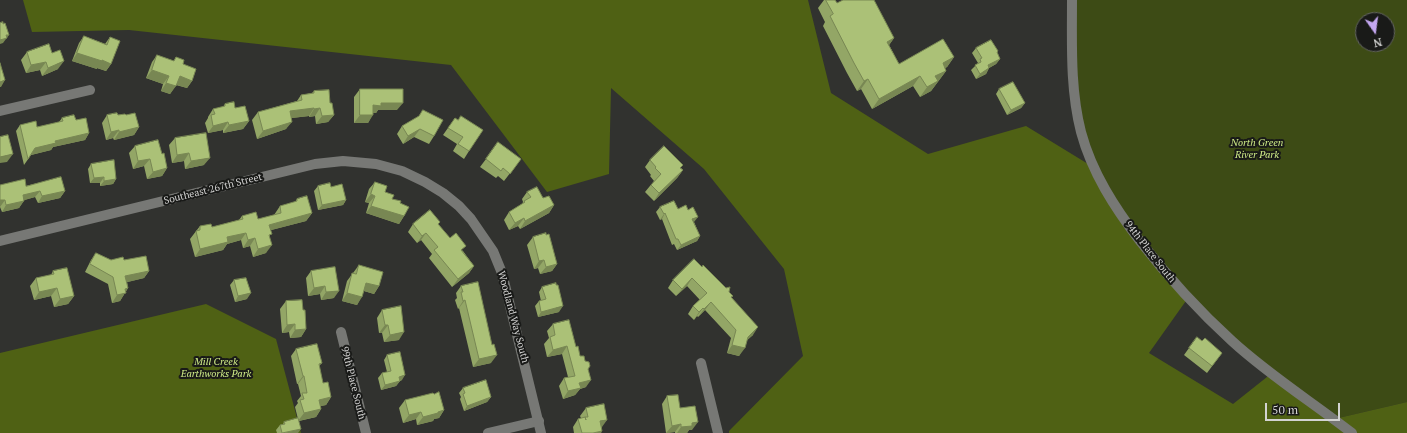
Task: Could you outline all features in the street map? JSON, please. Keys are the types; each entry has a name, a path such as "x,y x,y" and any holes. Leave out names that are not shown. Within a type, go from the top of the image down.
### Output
{"street":[{"name":"94th Place South","path":"1072,0 1072,76 1078,121 1093,167 1118,210 1147,250 1176,286 1232,342 1352,433"},
{"path":"0,111 90,90"},
{"name":"Southeast 267th Street","path":"0,241 315,164 343,161 376,164 402,171 425,182"},
{"name":"Woodland Way South","path":"425,182 459,206 471,219 493,251 506,287 541,433"},
{"name":"99th Place South","path":"341,332 366,433"},
{"path":"701,363 718,433"},
{"path":"488,433 539,420"}],"green space":[{"path":"23,0 808,0 831,93 928,154 1026,126 1093,167 1100,179 1188,298 1149,353 1233,404 1272,373 1334,419 1407,402 1407,433 729,433 729,431 803,356 784,269 704,169 611,88 609,174 547,192 451,65 129,30 32,32"},
{"name":"North Green River Park","path":"1072,0 1407,0 1407,402 1334,419 1232,342 1118,210 1081,133"},
{"name":"Mill Creek Earthworks Park","path":"206,304 276,339 301,433 0,433 0,353"}],"building":[{"path":"826,0 835,0 837,3 843,0 874,0 894,38 887,42 899,64 943,39 954,57 943,63 946,71 935,76 938,81 927,87 920,76 879,99 868,79 864,81 854,63 830,16 833,14"},
{"path":"3,22 3,24 5,23 9,35 6,35 7,38 0,40 0,23"},
{"path":"84,36 107,45 110,37 120,41 111,64 77,53"},
{"path":"991,40 998,51 997,52 1000,59 988,65 989,68 980,74 975,65 981,62 980,59 982,58 976,48"},
{"path":"49,44 52,53 60,50 64,61 48,68 46,62 31,65 27,52"},
{"path":"157,55 174,61 176,57 184,60 183,64 196,69 192,81 180,76 176,86 166,83 169,76 152,70"},
{"path":"0,63 5,80 0,82"},
{"path":"1013,82 1025,103 1011,110 999,89"},
{"path":"360,89 403,89 403,103 381,103 381,106 373,105 373,115 360,115"},
{"path":"329,90 330,103 332,103 334,115 322,116 320,108 290,111 292,122 263,131 258,112 302,100 301,95 314,93 314,91"},
{"path":"234,102 235,108 245,106 249,121 229,125 228,122 213,126 211,115 215,114 213,109"},
{"path":"423,110 443,120 434,136 420,129 408,136 402,126 419,116"},
{"path":"117,113 118,115 126,115 135,113 139,127 119,132 119,130 111,132 107,115"},
{"path":"74,115 76,120 86,118 89,133 55,141 56,143 35,148 28,159 20,125 36,121 37,127 63,121 62,118"},
{"path":"461,116 483,130 469,151 458,144 463,137 448,128 455,118 458,120"},
{"path":"206,133 210,158 191,161 189,153 177,155 175,138"},
{"path":"8,135 13,154 0,157 0,137"},
{"path":"158,140 162,154 164,153 167,168 153,172 150,159 138,161 135,146"},
{"path":"498,142 521,159 510,174 503,168 501,171 486,159"},
{"path":"664,146 683,165 680,168 683,170 659,193 651,185 661,174 650,160"},
{"path":"114,160 116,179 104,181 104,177 94,178 91,164"},
{"path":"61,177 65,191 42,196 40,191 23,195 24,201 6,205 5,200 0,200 0,185 25,179 26,186"},
{"path":"375,182 387,186 385,192 394,195 392,199 401,201 400,203 409,207 404,216 371,206 375,196 371,194"},
{"path":"330,183 331,187 342,184 346,200 322,205 318,186"},
{"path":"537,187 543,198 549,196 554,205 525,221 524,218 515,223 509,212 531,197 527,192"},
{"path":"307,196 312,213 269,225 272,234 269,235 272,245 258,249 255,238 248,240 246,233 227,237 228,242 200,249 196,231 200,230 200,226 211,224 212,227 243,219 242,216 256,212 258,219 281,213 280,206 297,201 297,199"},
{"path":"674,201 678,209 686,205 688,210 693,207 698,217 692,219 700,236 681,245 678,239 676,239 665,213 664,214 660,207"},
{"path":"430,210 440,222 438,224 450,238 456,233 466,246 461,250 474,266 458,279 434,250 438,247 426,233 422,236 413,224"},
{"path":"546,233 546,235 549,234 557,264 546,267 544,260 539,261 533,237"},
{"path":"96,253 111,260 123,257 124,260 146,256 149,271 125,276 128,288 125,289 126,293 117,295 113,277 90,264"},
{"path":"694,259 702,267 703,265 726,288 730,287 729,292 733,296 731,297 758,327 748,337 745,348 732,345 736,330 711,302 699,312 693,306 707,293 692,278 682,289 673,280"},
{"path":"359,265 383,272 379,286 366,283 362,297 347,293 352,273 356,274"},
{"path":"335,267 339,291 326,292 325,286 314,288 311,271"},
{"path":"67,268 74,296 60,299 57,288 39,292 36,278 54,274 53,271"},
{"path":"246,278 251,293 238,296 234,280"},
{"path":"478,282 492,345 494,344 497,355 479,359 465,300 463,301 461,292 463,292 461,286"},
{"path":"556,283 556,285 558,285 563,306 541,312 539,301 546,299 542,287"},
{"path":"302,300 303,310 305,310 306,329 295,330 295,324 287,325 286,301"},
{"path":"401,306 404,332 390,335 388,325 385,325 382,310"},
{"path":"569,320 580,356 584,356 585,361 589,362 590,366 588,369 591,380 579,383 581,388 568,391 564,378 575,376 567,346 553,350 550,337 555,335 553,324"},
{"path":"1197,337 1202,341 1205,338 1222,353 1212,366 1189,348"},
{"path":"317,344 322,363 319,364 323,383 328,382 331,397 319,400 321,409 304,413 300,400 304,399 302,393 307,393 304,376 296,349"},
{"path":"400,352 405,375 399,377 400,381 385,385 382,373 391,371 387,355"},
{"path":"486,380 491,397 467,406 463,394 465,393 463,388"},
{"path":"439,392 444,410 423,417 421,412 409,415 405,400"},
{"path":"678,395 680,408 695,406 698,422 692,423 692,426 681,427 681,424 672,426 667,396"},
{"path":"604,404 607,420 600,421 602,431 582,433 578,419 588,417 586,408"},
{"path":"298,418 301,429 282,433 280,425 285,424 284,422"}]}
